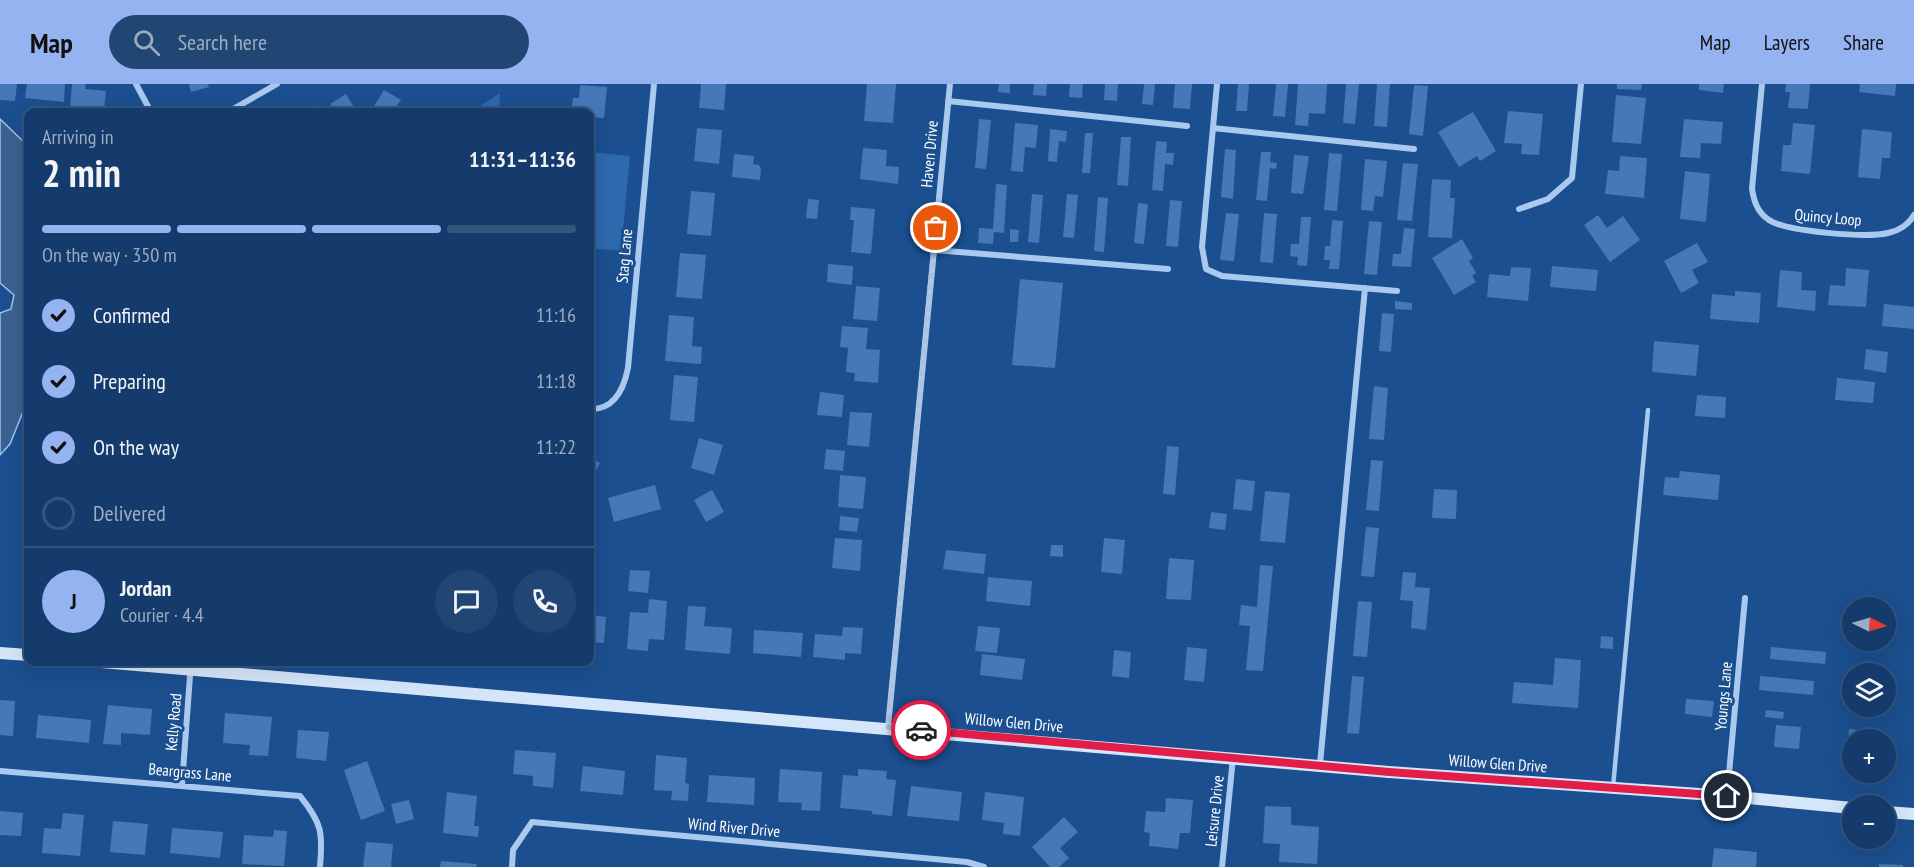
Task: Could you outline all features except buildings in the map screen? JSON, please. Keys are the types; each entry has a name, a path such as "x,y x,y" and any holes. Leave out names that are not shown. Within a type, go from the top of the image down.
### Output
{"main road":[{"path":"0,653 24,655"},
{"name":"Willow Glen Drive","path":"202,666 1233,758 1842,807"},
{"path":"1896,813 1914,814"}],"street":[{"path":"136,84 149,108"},
{"path":"235,108 277,84"},
{"name":"Stag Lane","path":"594,408 608,405 618,397 625,384 628,368 654,84"},
{"name":"Haven Drive","path":"888,727 950,84"},
{"path":"1217,84 1202,247 1206,268 1222,276 1397,291"},
{"path":"1519,209 1548,199 1572,178 1581,84"},
{"name":"Quincy Loop","path":"1762,84 1752,189 1754,202 1770,221 1796,229 1871,235 1889,233 1903,228 1914,215"},
{"path":"948,101 1187,126"},
{"path":"1213,128 1414,149"},
{"path":"934,250 1168,269"},
{"path":"1320,764 1365,288"},
{"name":"Youngs Lane","path":"1727,796 1745,598"},
{"name":"Kelly Road","path":"182,785 191,666"},
{"name":"Leisure Drive","path":"1222,867 1233,758"},
{"name":"Beargrass Lane","path":"0,771 300,796 318,818 322,846 320,867"},
{"name":"Wind River Drive","path":"512,867 513,850 532,822 967,862 984,867"}],"lane":[{"path":"1613,788 1648,410"}],"shaded area":[{"path":"500,93 499,108 477,108"},
{"path":"0,119 24,142 24,409 10,444 0,455 0,313 11,309 14,295 0,283"},
{"path":"594,152 630,156 621,251 594,248"}],"way so far":[{"path":"921,730 888,727 936,228"}],"route":[{"path":"921,730 1320,764 1389,772 1727,796"}]}
